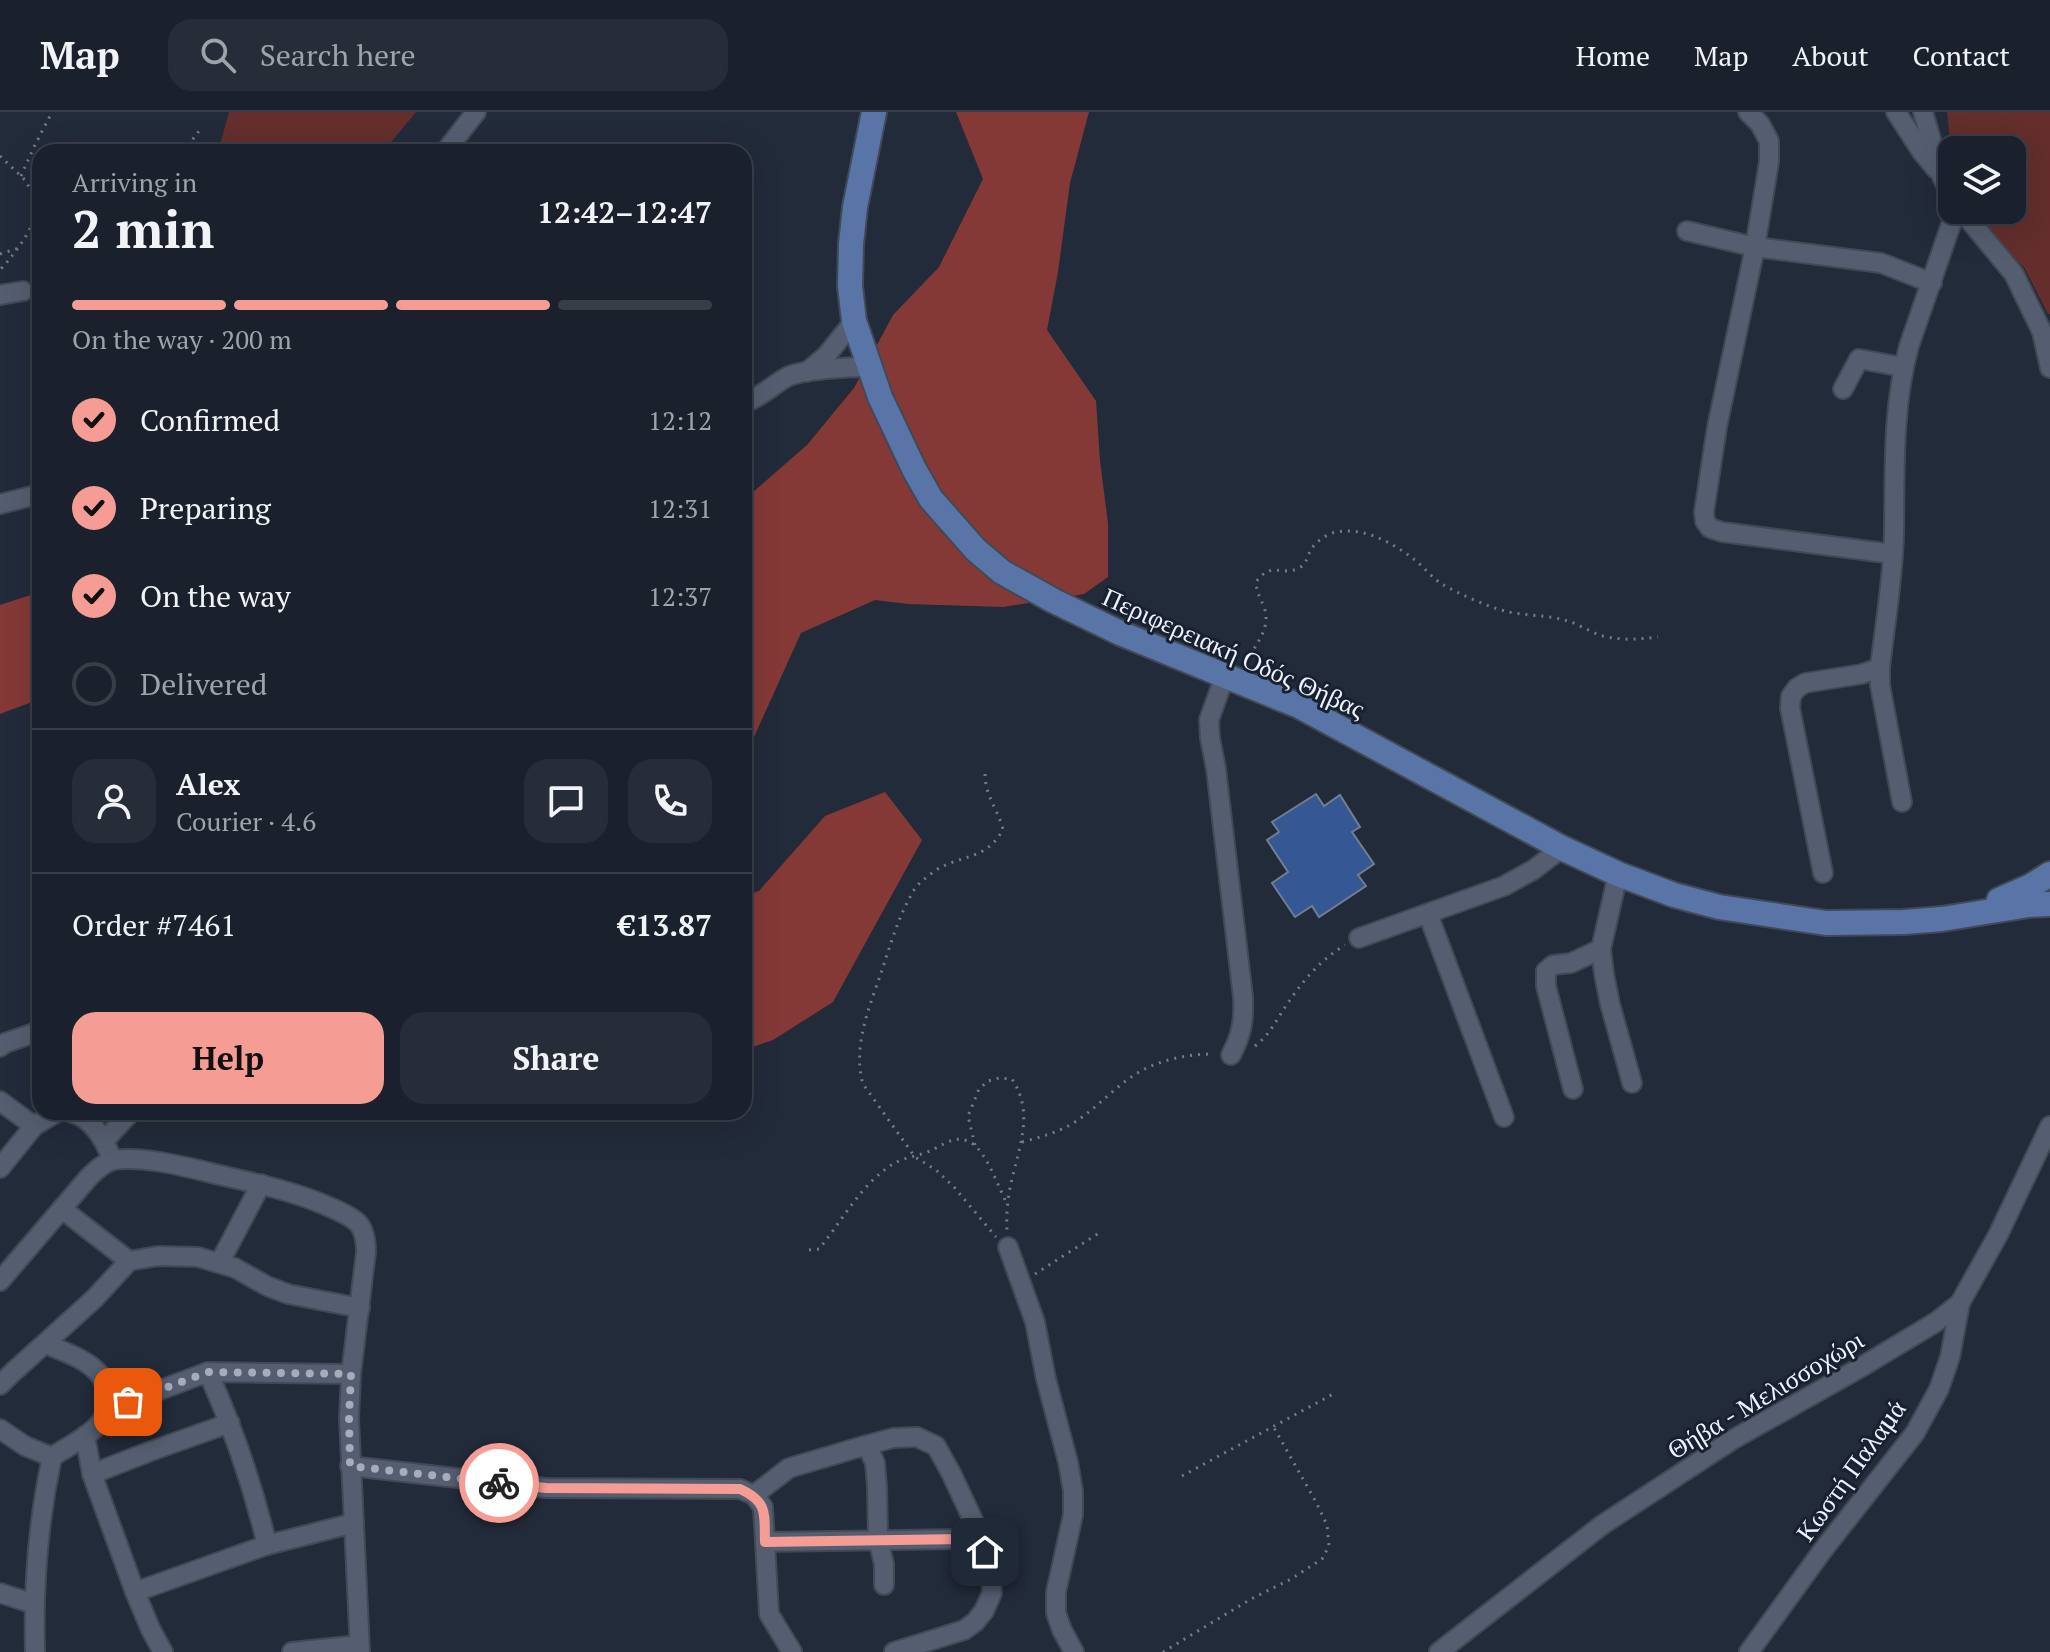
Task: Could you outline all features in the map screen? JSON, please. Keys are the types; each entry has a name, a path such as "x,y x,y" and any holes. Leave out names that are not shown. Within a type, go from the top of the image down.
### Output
{"main road":[{"name":"Περιφερειακή Οδός Θήβας","path":"874,112 855,207 851,244 850,286 854,321 868,367 896,433 931,499 976,550 1002,572 1120,633 1299,706 1562,848 1674,895 1719,907 1826,923 1942,919 2050,904"},
{"name":"Περιφερειακή Οδός Θήβας","path":"1969,913 2031,886 2050,874"}],"street":[{"path":"451,144 476,112"},
{"path":"1748,112 1760,124 1769,141 1769,162 1755,247 1717,427 1705,521 1710,528 1722,532 1893,554"},
{"path":"1896,112 1938,172"},
{"path":"1923,112 1938,163"},
{"path":"1902,802 1880,685 1893,554 1897,407 1903,367 1953,224"},
{"path":"1970,224 2014,274 2042,332 2050,368"},
{"path":"1687,231 1755,247 1881,263 1932,283"},
{"path":"0,295 23,291"},
{"path":"807,372 826,356 854,321"},
{"path":"1843,389 1859,359 1903,367"},
{"path":"752,400 789,376 868,367"},
{"path":"0,504 32,496"},
{"path":"1823,873 1790,708 1791,696 1805,683 1880,668"},
{"path":"1231,678 1209,720 1243,997 1244,1017 1240,1038 1231,1055"},
{"path":"1359,938 1504,886 1533,870 1562,848"},
{"path":"1618,874 1601,949 1610,1004 1632,1083"},
{"path":"1428,914 1504,1117"},
{"path":"1573,1089 1546,986 1546,971 1553,965 1571,963 1601,949"},
{"path":"0,1047 32,1034"},
{"path":"0,1101 34,1126"},
{"path":"0,1168 34,1126 44,1120"},
{"path":"85,1120 105,1140 112,1160"},
{"path":"105,1140 124,1120"},
{"name":"Θήβα - Μελισσοχώρι","path":"1439,1652 1613,1518 1732,1440 1858,1369 1936,1322 1960,1303 1998,1235 2050,1126"},
{"path":"0,1281 89,1177 112,1160 149,1161 261,1184 313,1200 340,1211 358,1223 365,1238 366,1252 351,1374 349,1418 359,1648 292,1652"},
{"path":"220,1262 261,1184"},
{"path":"62,1209 129,1261"},
{"path":"1008,1247 1035,1322 1073,1491 1073,1515 1056,1592 1056,1613 1074,1652"},
{"path":"0,1385 94,1299 129,1261 158,1256 198,1257 220,1262 288,1294 360,1308"},
{"name":"Κωστή Παλαμά","path":"1749,1652 1823,1550 1915,1433 1939,1389 1960,1303"},
{"path":"45,1344 79,1357 103,1376 108,1395 103,1419"},
{"path":"35,1652 37,1550 42,1502 52,1457 128,1402 208,1372 351,1374"},
{"path":"208,1372 230,1423 259,1510 267,1545"},
{"path":"92,1474 230,1423"},
{"path":"0,1429 25,1446 52,1457"},
{"path":"85,1436 92,1474 135,1592 163,1652"},
{"path":"754,1495 789,1468 867,1445 893,1438 917,1437 936,1446 981,1537 991,1575 992,1593 984,1611 964,1630 894,1652"},
{"path":"867,1445 875,1463 878,1539 884,1564 884,1585"},
{"path":"350,1466 546,1488 740,1489 754,1495 763,1507 769,1614 792,1652"},
{"path":"135,1592 267,1545 354,1523"},
{"path":"765,1542 981,1537"},
{"path":"0,1593 34,1604"}],"path":[{"path":"36,144 52,112"},
{"path":"189,144 199,131"},
{"path":"21,176 32,152"},
{"path":"0,156 21,176 32,192"},
{"path":"0,270 20,248 32,227"},
{"path":"0,254 20,248"},
{"path":"1231,678 1243,666 1263,634 1267,621 1265,608 1257,594 1256,582 1262,573 1298,568 1307,562 1310,550 1319,540 1334,532 1372,535 1392,543 1440,583 1493,608 1566,620 1603,636 1633,640 1658,637"},
{"path":"985,774 985,788 1003,829 989,847 935,870 916,887 899,917 864,1027 859,1071 863,1084 915,1157 936,1170 954,1187 1008,1247"},
{"path":"1022,1142 1057,1132 1075,1122 1132,1076 1154,1064 1198,1054 1231,1055 1250,1050 1273,1028 1288,1002 1328,955 1359,938"},
{"path":"1007,1204 975,1145 968,1116 979,1089 988,1081 999,1078 1012,1079 1024,1107 1022,1142 1007,1204 1008,1247"},
{"path":"809,1250 819,1249 874,1179 895,1162 915,1157 949,1140 961,1138 975,1145"},
{"path":"1022,1283 1099,1233"},
{"path":"1182,1476 1335,1393"},
{"path":"1163,1652 1251,1599 1291,1579 1322,1559 1329,1546 1327,1525 1273,1426"}],"shaded area":[{"path":"229,112 416,112 390,144 220,144"},
{"path":"956,112 1089,112 1070,183 1047,330 1096,401 1108,524 1108,577 1084,594 1003,607 875,600 801,633 752,741 752,493 807,445 854,388 893,315 939,267 983,179"},
{"path":"1947,112 2050,112 2050,314 2024,267 1977,224 2026,224 2026,136 1950,136"},
{"path":"32,595 32,702 0,714 0,605"},
{"path":"885,792 922,840 833,1002 773,1040 752,1047 752,893 759,891 825,816"}],"building":[{"path":"1316,794 1324,806 1340,795 1360,827 1352,832 1374,864 1358,875 1366,886 1319,917 1312,906 1295,917 1272,883 1288,872 1267,840 1279,832 1272,822"}],"way so far":[{"path":"128,1402 208,1372 351,1374 350,1466 499,1483"}],"route":[{"path":"499,1483 546,1488 740,1489 754,1495 763,1507 765,1542 981,1537 985,1552"}]}
